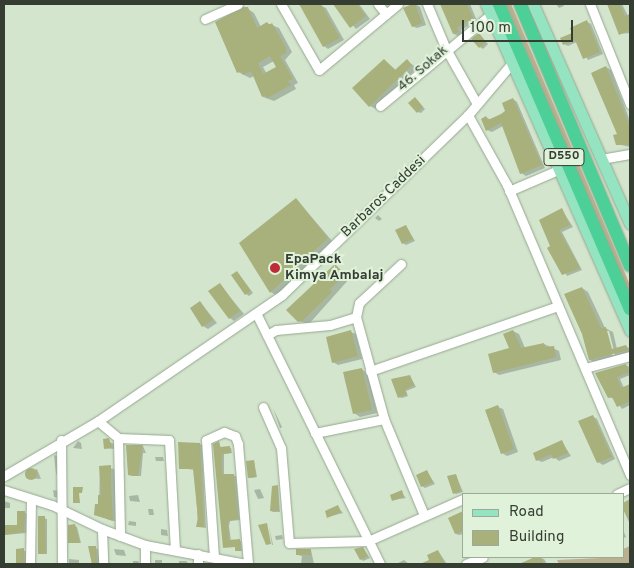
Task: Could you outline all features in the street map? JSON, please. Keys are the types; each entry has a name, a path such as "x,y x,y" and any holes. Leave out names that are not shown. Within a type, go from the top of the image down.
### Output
{"highway":[{"name":"D550","path":"500,4 630,309"},
{"name":"D550","path":"520,4 630,266"}],"main road":[{"path":"533,4 630,224"},
{"path":"488,9 630,331"}],"street":[{"path":"205,19 238,4"},
{"path":"281,4 320,70 398,4"},
{"path":"378,4 386,14"},
{"path":"427,4 446,49 477,104"},
{"path":"590,4 630,104"},
{"name":"46. Sokak","path":"380,106 446,49 488,9"},
{"name":"Barbaros Caddesi","path":"4,476 61,440 98,421 282,295 468,115 512,63"},
{"path":"468,115 509,191 630,475"},
{"path":"601,159 630,154"},
{"path":"509,191 558,170"},
{"path":"401,264 358,303 356,318 384,419 424,515"},
{"path":"370,371 558,306"},
{"path":"256,313 380,564"},
{"path":"267,335 276,330 330,325 356,318"},
{"path":"585,368 630,356"},
{"path":"263,407 281,448 289,543 368,541 462,499"},
{"path":"315,433 384,419"},
{"path":"98,421 118,438 169,440 175,550"},
{"path":"4,490 64,510 102,529 145,545 198,554 214,558 248,564 238,444 234,436 224,432 206,440 214,558"},
{"path":"118,438 120,536"},
{"path":"61,440 64,510 62,564"},
{"path":"30,564 31,500"},
{"path":"102,529 103,564"},
{"path":"145,545 145,564"},
{"path":"198,554 198,564"},
{"path":"466,564 480,558"}],"shaded area":[{"path":"506,4 511,4 630,285 630,296"},
{"path":"630,546 630,564 559,564 557,560 624,558 624,549"}],"building":[{"path":"299,4 321,4 340,38 323,47"},
{"path":"333,4 357,4 366,16 350,28"},
{"path":"415,4 422,23 412,27 403,8"},
{"path":"440,4 467,4 473,18 457,28 459,32 453,34"},
{"path":"607,4 620,4 625,16 630,14 630,30 619,35"},
{"path":"243,7 248,7 257,28 267,22 269,25 272,23 286,48 286,53 280,56 293,79 288,81 291,85 267,98 265,95 262,97 251,71 243,75 241,71 237,73 215,22","holes":["270,56 276,67 263,74 258,63"]},
{"path":"587,20 600,52 583,59 575,40 563,45 560,38 572,33 570,28"},
{"path":"479,33 486,42 479,48 471,39"},
{"path":"384,59 395,70 407,59 412,65 369,107 352,88"},
{"path":"606,66 630,127 630,145 616,145 613,135 617,134 591,73"},
{"path":"415,97 423,107 417,113 408,103"},
{"path":"513,98 542,165 520,174 501,123 486,131 481,119 486,116 488,120 501,114 505,111 502,103"},
{"name":"EpaPack Kimya Ambalaj","path":"296,198 328,238 270,293 239,243"},
{"path":"562,208 570,225 559,230 580,268 562,275 547,248 550,246 539,220"},
{"path":"406,225 413,239 402,244 395,230"},
{"path":"335,264 345,275 330,289 332,292 302,321 298,322 286,310"},
{"path":"237,271 251,291 245,295 231,275"},
{"path":"220,283 240,311 229,319 208,291"},
{"path":"582,287 601,328 606,327 612,349 626,345 628,350 589,360 582,334 564,294"},
{"path":"200,301 213,320 202,327 190,308"},
{"path":"351,330 358,356 332,363 326,337"},
{"path":"513,330 521,348 544,343 545,347 554,346 556,357 493,373 488,354 509,348 503,334"},
{"path":"626,364 629,372 617,377 621,388 630,384 630,401 617,407 612,397 608,398 595,373"},
{"path":"362,368 372,410 353,414 343,372"},
{"path":"410,375 414,385 405,390 407,394 398,398 391,379"},
{"path":"498,405 514,449 501,454 485,410"},
{"path":"593,415 612,457 597,463 578,421"},
{"path":"109,438 112,448 104,449 103,439"},
{"path":"562,440 568,453 553,459 551,454 536,461 533,453"},
{"path":"219,441 220,447 230,446 231,453 222,454 222,474 234,474 238,519 229,521 229,540 240,539 241,551 235,551 235,547 223,548 213,444"},
{"path":"178,442 200,443 204,527 196,527 198,518 193,469 179,469"},
{"path":"126,445 143,445 138,476 128,475"},
{"path":"254,460 256,477 248,478 246,461"},
{"path":"111,465 113,521 94,515 95,504 98,504 98,495 101,495 99,466"},
{"path":"33,468 36,469 36,479 29,480 26,479 25,472 26,469"},
{"path":"427,470 433,482 421,487 416,475"},
{"path":"456,474 461,491 453,494 447,476"},
{"path":"278,485 279,511 270,511 272,486"},
{"path":"73,487 83,487 82,493 79,493 80,503 73,503"},
{"path":"402,490 404,497 392,501 390,495"},
{"path":"630,499 630,524 624,511 624,502"},
{"path":"338,505 341,512 327,518 325,511"},
{"path":"17,511 25,511 24,532 4,535 4,525 17,525"},
{"path":"462,511 462,531 455,534 448,518"},
{"path":"38,516 45,516 46,554 38,554"},
{"path":"267,523 271,544 266,545 258,525"},
{"path":"75,524 80,543 68,543 68,525"},
{"path":"88,546 96,546 97,564 92,564"},
{"path":"363,547 368,556 360,560 354,549"},
{"path":"24,548 24,564 16,564 16,549"},
{"path":"296,549 311,549 311,555 296,555"},
{"path":"438,550 445,564 420,564 429,560 427,555"},
{"path":"533,558 541,558 544,564 519,564"}],"place":[{"name":"EpaPack Kimya Ambalaj","path":"275,268"}]}
